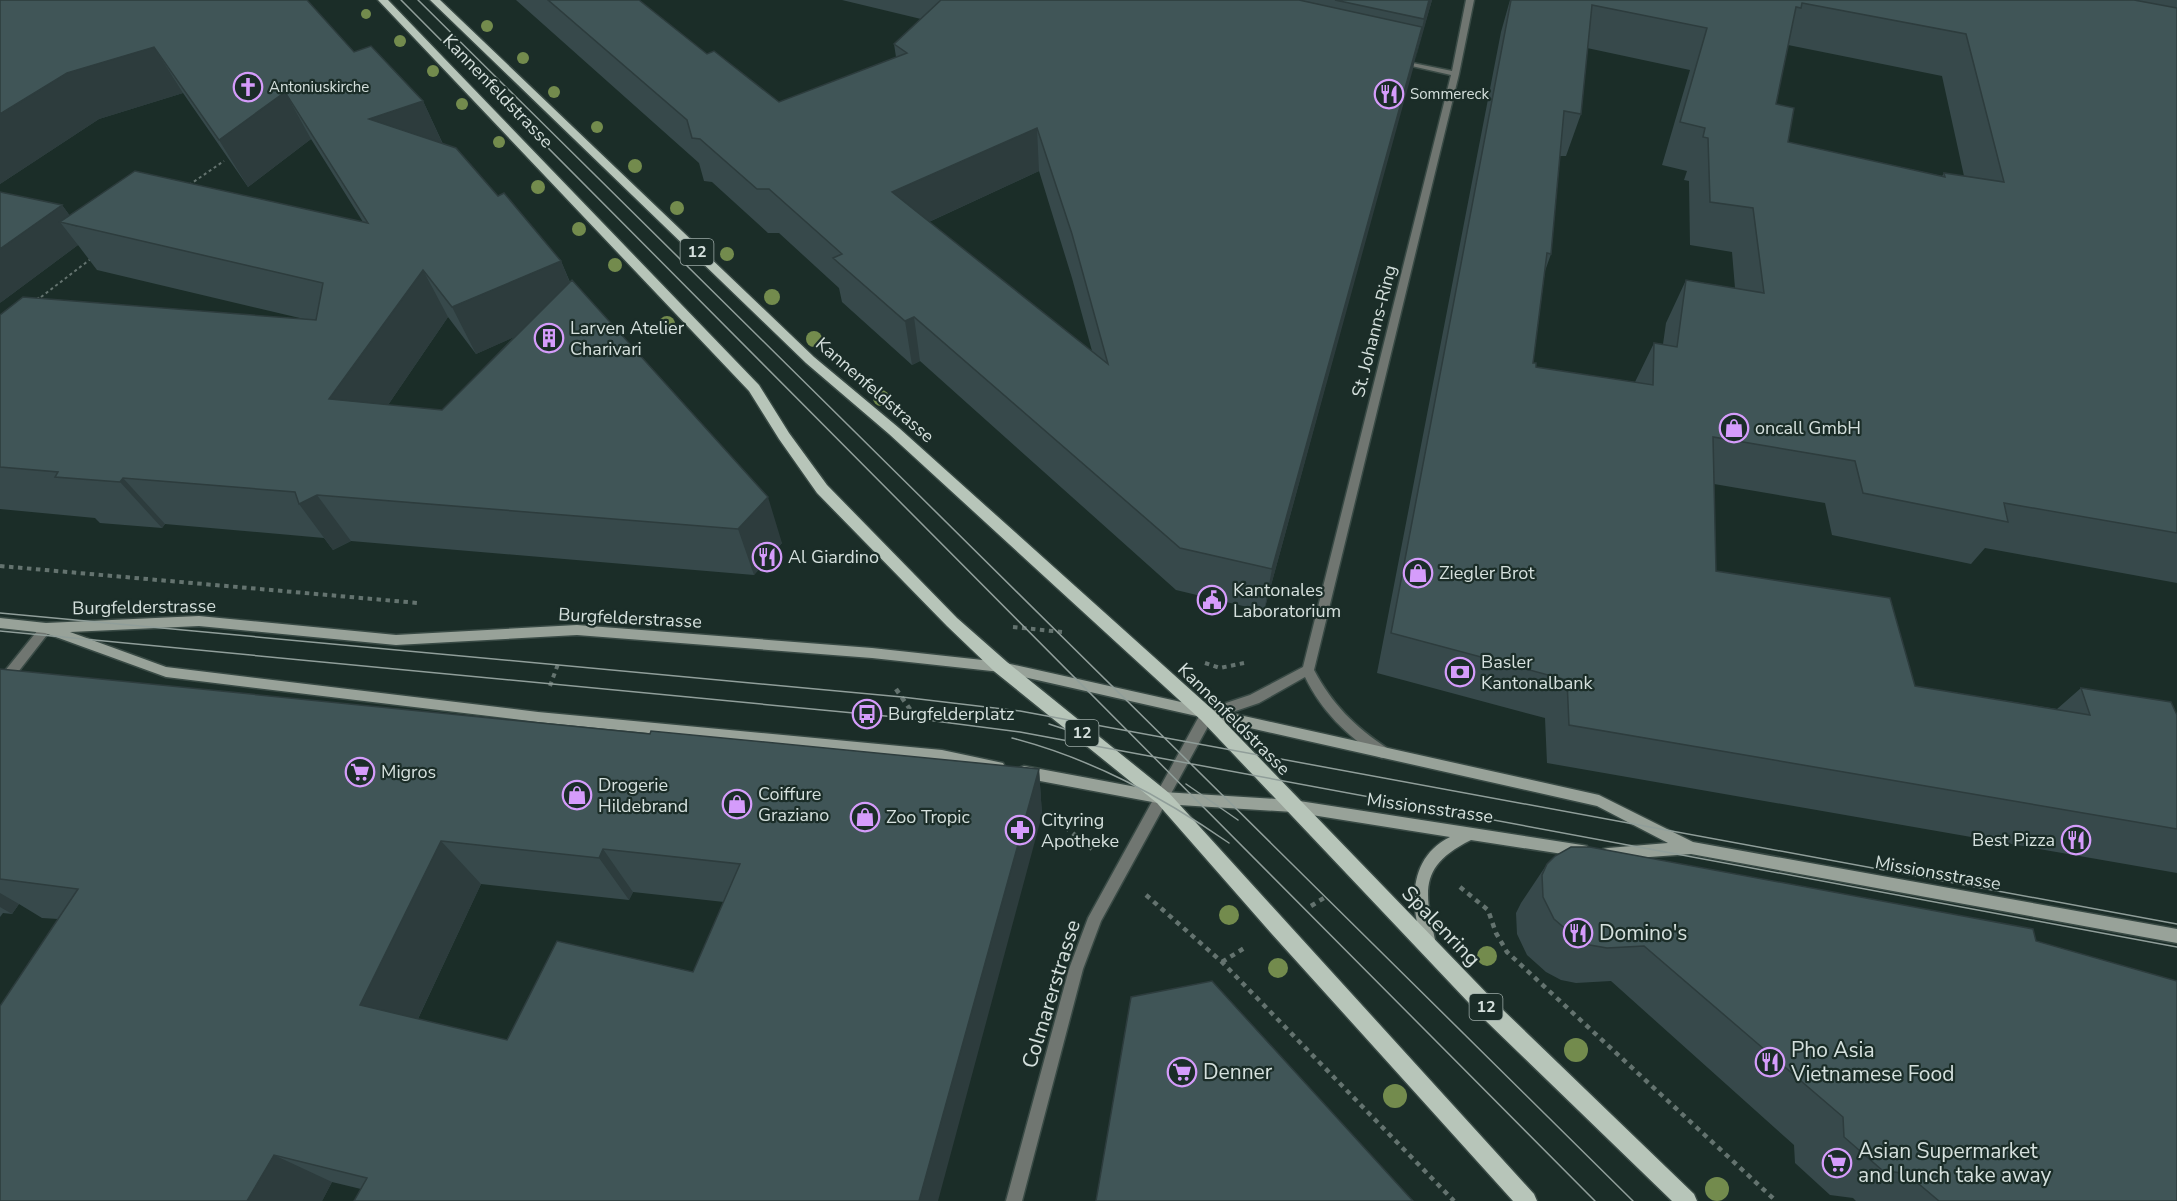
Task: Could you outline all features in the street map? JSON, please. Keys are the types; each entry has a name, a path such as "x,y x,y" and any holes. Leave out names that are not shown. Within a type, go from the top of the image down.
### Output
{"main road":[{"name":"Kannenfeldstrasse","path":"383,0 754,388 783,436 822,489 952,622 1001,667 1163,798"},
{"name":"Kannenfeldstrasse","path":"435,0 810,360 894,431 1207,715 1293,806"},
{"name":"Burgfelderstrasse","path":"0,623 46,628 199,621 396,640 576,630 872,653 1001,667 1079,682 1207,715"},
{"name":"Burgfelderstrasse","path":"46,628 166,672 538,717 942,756 1163,798"},
{"name":"Missionsstrasse","path":"1207,715 1599,801 1691,848"},
{"name":"Missionsstrasse","path":"1163,798 1293,806 1602,855 1691,848 2177,936"},
{"name":"12","path":"1163,798 1277,927 1527,1201"},
{"name":"Spalenring","path":"1293,806 1494,1015 1687,1201"},
{"path":"1429,945 1420,898 1424,870 1434,854 1446,843 1471,833"}],"street":[{"name":"St. Johanns-Ring","path":"1308,670 1455,74 1470,0"},
{"path":"1387,59 1455,74"},
{"path":"0,686 46,628"},
{"path":"1207,715 1254,699 1308,670 1319,695 1347,729 1383,753"},
{"name":"Colmarerstrasse","path":"1014,1201 1076,969 1095,918 1122,873 1207,715"}],"path":[{"path":"180,192 224,161"},
{"path":"27,308 99,253"},
{"path":"0,566 424,603"},
{"path":"1049,807 1059,822 1122,873 1222,962 1454,1201"},
{"path":"1460,886 1488,910 1496,933 1507,952 1776,1201"}],"building":[{"path":"0,0 307,0 354,52 371,46 423,101 369,119 456,148 498,196 504,193 561,261 452,307 423,270 329,399 442,410 572,280 768,497 738,529 317,495 299,504 295,492 123,478 120,482 55,477 58,472 0,467 0,315 23,297 316,320 323,283 60,222 135,171 368,223 285,92 219,140 154,47 67,73 0,114"},
{"path":"548,0 639,0 707,54 714,51 779,102 907,53 894,44 941,0 1299,0 1422,27 1272,569 1180,548 914,317 905,321 833,258 842,254 769,189 757,189 700,139 692,138 687,120","holes":["1037,128 1072,234 1108,364 892,192"]},
{"path":"1335,0 1429,0 1424,19"},
{"path":"1511,0 2134,0 2177,8 2177,533 2004,503 2008,522 1863,493 1855,461 1713,437 1716,571 1890,598 1915,686 2090,715 2081,688 2171,702 2177,715 2177,829 1569,725 1567,680 1391,633","holes":["1802,3 1966,34 2004,182 1944,173 1945,177 1788,142 1794,108 1776,104 1796,7 1801,8","1592,5 1707,28 1680,122 1705,128 1703,137 1708,138 1710,202 1753,208 1764,293 1686,280 1677,347 1654,343 1653,385 1536,367 1536,363 1533,363 1547,253 1551,254 1564,111 1581,114"]},
{"path":"0,192 62,205 0,249"},
{"path":"0,669 650,734 651,731 1039,769 919,1201 354,1201 367,1178 274,1155 247,1201 0,1201 0,1006 78,889 0,879","holes":["441,841 599,858 603,849 740,864 693,972 557,941 507,1040 360,1005"]},
{"path":"1571,847 1590,847 2033,929 2036,941 2177,981 2177,1201 1939,1201 1907,1174 1882,1170 1844,1137 1843,1117 1644,946 1607,948 1590,945 1575,937 1554,919 1543,897 1542,875 1547,864 1555,856"},
{"path":"1212,981 1413,1201 1096,1201 1131,997"}],"tram line":[{"path":"401,0 1128,731"},
{"path":"418,0 1164,738"},
{"path":"0,613 902,697 1020,711 1128,731"},
{"path":"0,631 927,720 1020,732 1153,757"},
{"path":"1049,724 1095,739"},
{"path":"1128,731 1164,738"},
{"path":"1128,731 1153,757"},
{"path":"1012,738 1070,757 1125,781 1178,810 1229,843"},
{"path":"1164,738 2177,924"},
{"path":"1164,738 1191,764"},
{"path":"1153,757 1191,764"},
{"path":"1153,757 1595,1201"},
{"path":"1191,764 2177,947"},
{"path":"1191,764 1633,1201"},
{"path":"1186,784 1238,820"}],"place":[{"name":"Antoniuskirche","path":"248,87"},
{"name":"Sommereck","path":"1389,94"},
{"name":"Larven Atelier Charivari","path":"549,338"},
{"name":"oncall GmbH","path":"1734,428"},
{"name":"Al Giardino","path":"767,557"},
{"name":"Ziegler Brot","path":"1418,573"},
{"name":"Kantonales Laboratorium","path":"1212,600"},
{"name":"Basler Kantonalbank","path":"1460,672"},
{"name":"Burgfelderplatz","path":"867,714"},
{"name":"Migros","path":"360,772"},
{"name":"Drogerie Hildebrand","path":"577,795"},
{"name":"Coiffure Graziano","path":"737,804"},
{"name":"Zoo Tropic","path":"865,817"},
{"name":"Cityring Apotheke","path":"1020,830"},
{"name":"Best Pizza","path":"2076,840"},
{"name":"Domino's","path":"1578,933"},
{"name":"Pho Asia Vietnamese Food","path":"1770,1062"},
{"name":"Denner","path":"1182,1072"},
{"name":"Asian Supermarket and lunch take away","path":"1837,1163"}]}
